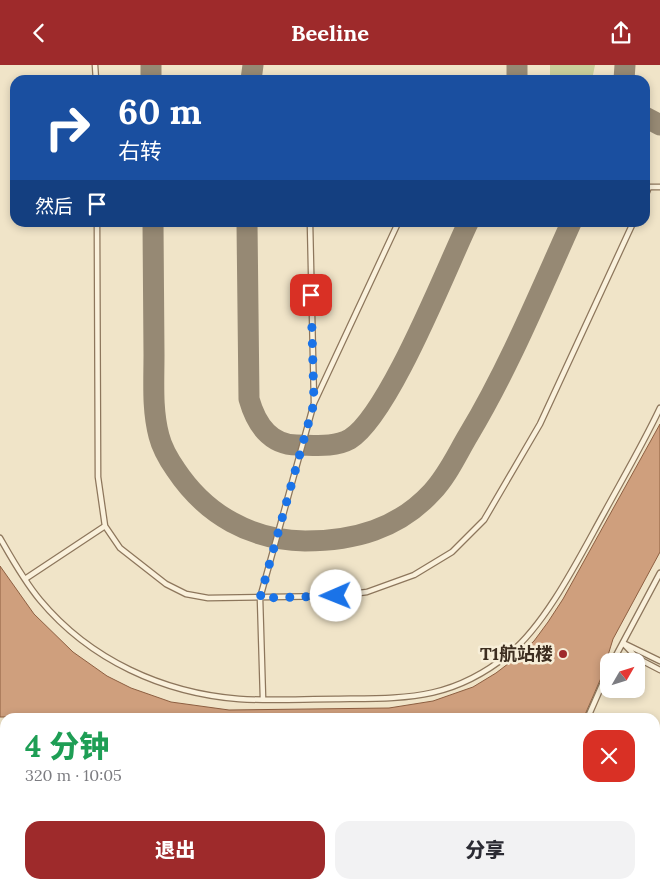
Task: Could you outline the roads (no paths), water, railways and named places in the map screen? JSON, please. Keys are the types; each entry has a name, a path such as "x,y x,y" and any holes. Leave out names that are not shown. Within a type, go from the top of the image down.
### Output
{"lane":[{"path":"97,227 98,477 105,526 120,548 143,567 186,594 208,598 336,596 367,592 414,575 452,552 484,519 540,424 631,227"},
{"path":"310,227 314,403"},
{"path":"263,699 260,598 314,403 396,227"},
{"path":"0,538 40,601 82,640 141,677 190,691 239,699 414,697 451,689 481,675 511,653 530,632 562,585 660,408"},
{"path":"25,579 105,526"},
{"path":"617,653 660,573"},
{"path":"623,643 660,661"},
{"path":"623,643 637,658 660,671"},
{"path":"590,713 600,690"}],"place":[{"name":"T1航站楼","path":"563,654"}]}
